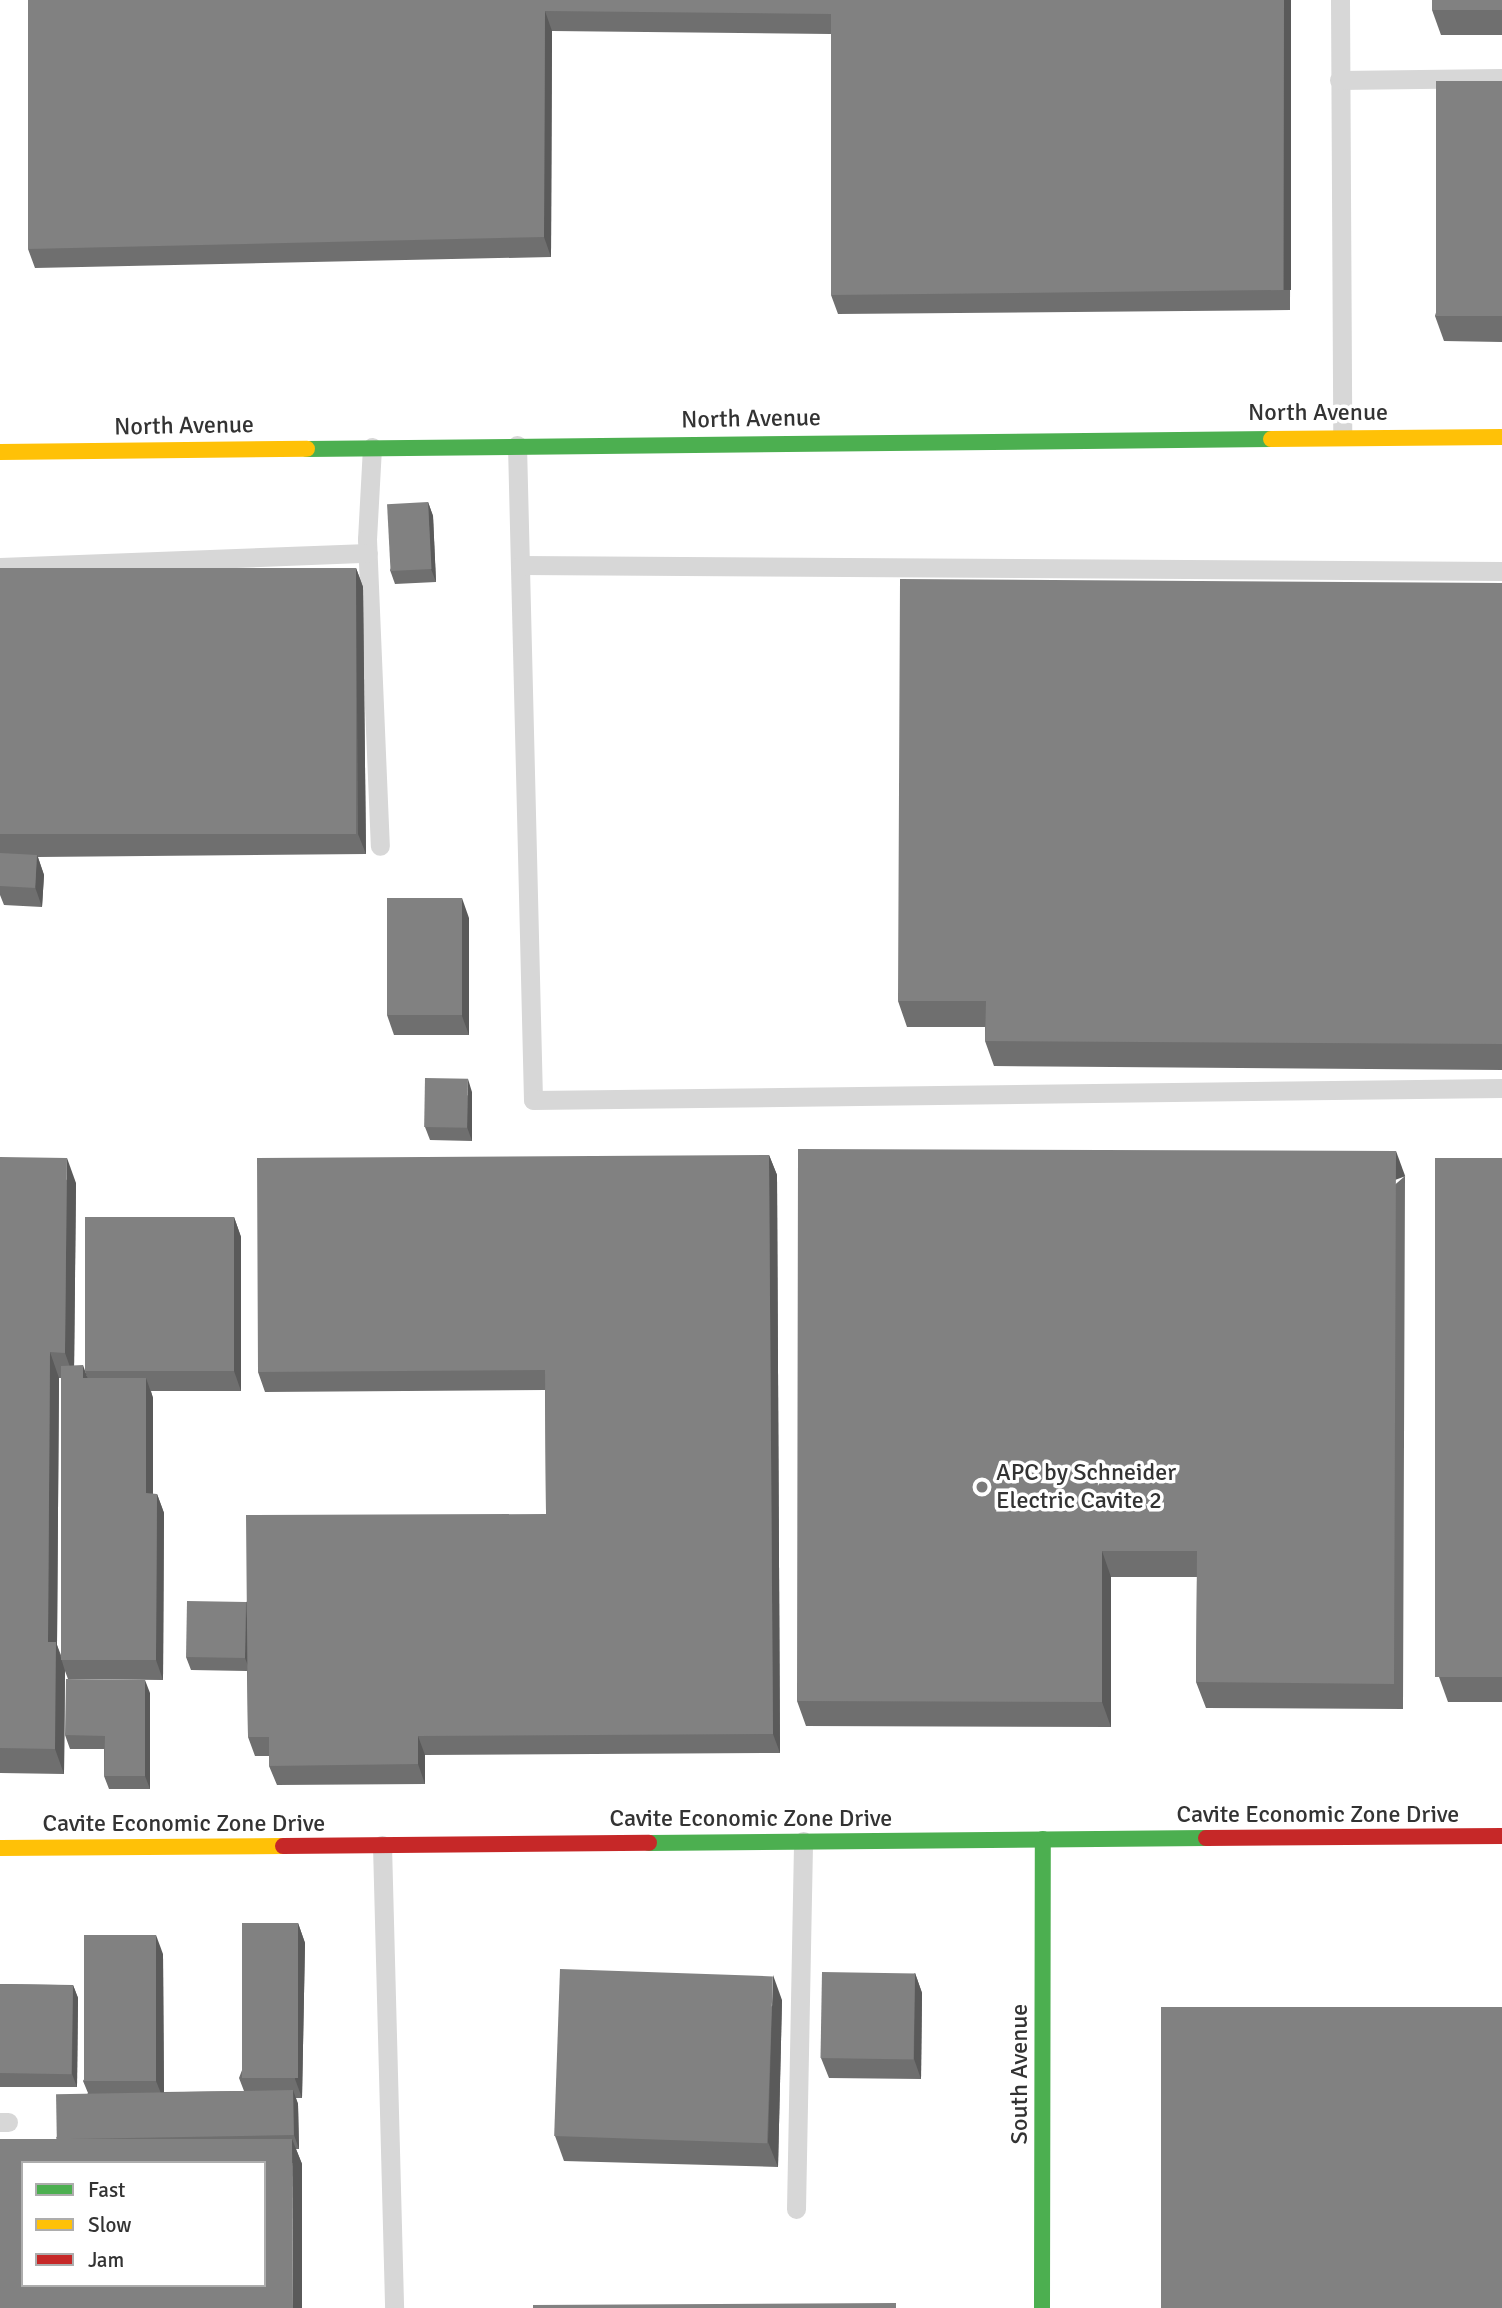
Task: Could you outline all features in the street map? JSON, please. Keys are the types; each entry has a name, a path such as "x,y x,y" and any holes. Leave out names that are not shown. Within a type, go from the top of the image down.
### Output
{"street":[{"name":"North Avenue","path":"0,452 1342,435 1502,437"},
{"name":"Cavite Economic Zone Drive","path":"0,1848 1502,1836"},
{"name":"South Avenue","path":"1042,2308 1043,1839"}],"lane":[{"path":"1340,0 1342,435"},
{"path":"1339,80 1502,78"},
{"path":"517,444 533,1100 1502,1088"},
{"path":"372,447 368,553 380,846"},
{"path":"0,567 368,553"},
{"path":"521,565 1502,571"},
{"path":"796,2208 803,1841"},
{"path":"382,1845 394,2308"}],"building":[{"path":"28,0 1284,0 1283,290 831,295 831,14 545,11 544,237 28,249"},
{"path":"1432,0 1502,0 1502,10 1432,10"},
{"path":"1436,81 1502,81 1502,316 1436,316"},
{"path":"428,502 432,569 391,571 387,504"},
{"path":"0,568 356,568 356,834 0,834"},
{"path":"900,579 1502,583 1502,1044 985,1041 986,1001 898,1001"},
{"path":"0,853 37,855 35,888 0,886"},
{"path":"387,898 462,898 462,1015 387,1015"},
{"path":"425,1078 468,1079 467,1128 424,1127"},
{"path":"798,1149 1396,1151 1394,1684 1196,1682 1197,1551 1102,1551 1102,1702 797,1701"},
{"path":"769,1155 773,1734 418,1736 418,1764 269,1766 269,1737 248,1737 246,1515 546,1514 545,1370 258,1372 257,1158"},
{"path":"0,1157 67,1158 65,1353 50,1352 48,1642 56,1642 55,1749 0,1748"},
{"path":"1435,1158 1502,1158 1502,1677 1435,1677"},
{"path":"85,1217 234,1217 234,1371 85,1371"},
{"path":"83,1365 83,1378 146,1378 146,1493 157,1494 156,1660 61,1660 61,1366"},
{"path":"187,1601 246,1602 245,1658 186,1657"},
{"path":"66,1679 145,1680 145,1776 104,1776 105,1736 65,1735"},
{"path":"242,1923 298,1923 298,2078 242,2078"},
{"path":"84,1935 156,1935 156,2081 84,2081"},
{"path":"560,1969 773,1976 767,2143 554,2136"},
{"path":"822,1972 915,1974 913,2060 820,2058"},
{"path":"0,1984 73,1985 71,2074 0,2073"},
{"path":"1161,2007 1502,2007 1502,2308 1161,2308"},
{"path":"293,2090 294,2135 57,2139 56,2094"},
{"path":"0,2139 292,2139 293,2308 0,2308"},
{"path":"896,2303 896,2308 533,2308 533,2305"}],"traffic: fast":[{"path":"307,449 1271,439"},
{"path":"649,1843 1206,1838"},
{"path":"1042,2308 1043,1839"}],"traffic: slow":[{"path":"1271,439 1502,437"},
{"path":"0,452 307,449"},
{"path":"0,1848 283,1846"}],"traffic: jam":[{"path":"1206,1838 1502,1836"},
{"path":"283,1846 649,1843"}],"place":[{"name":"APC by Schneider Electric Cavite 2","path":"982,1487"}]}
